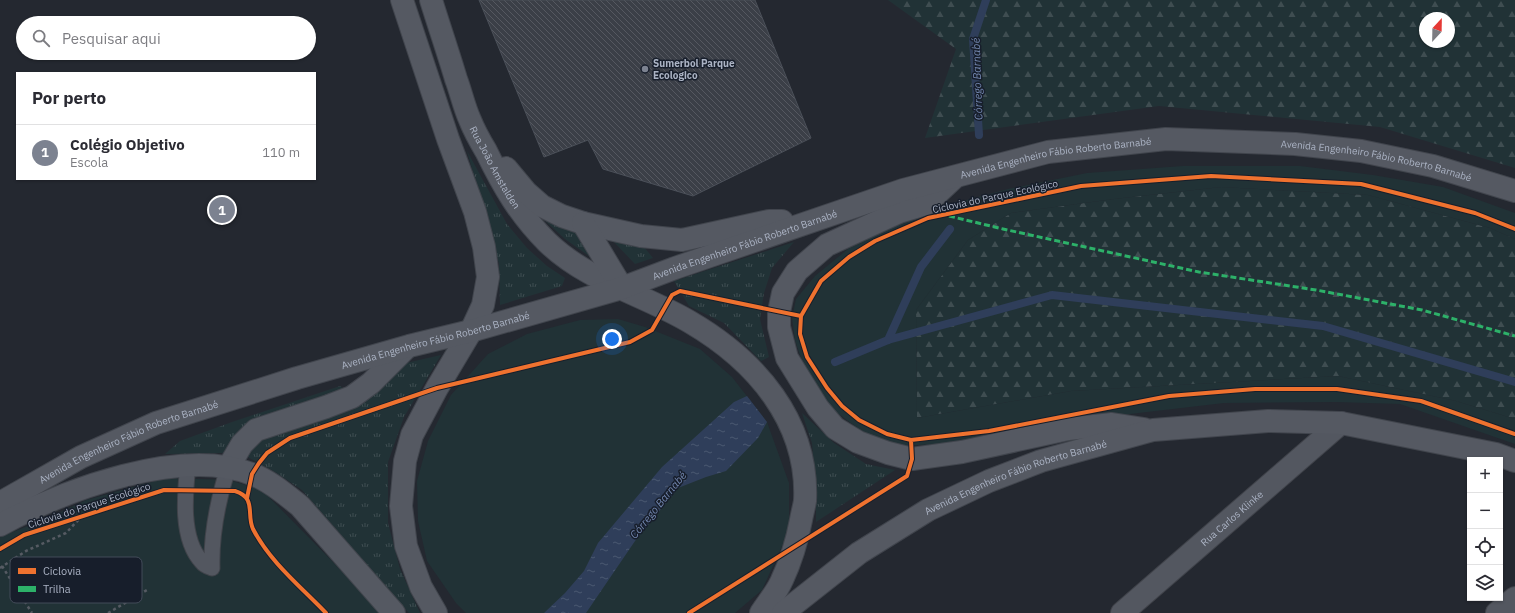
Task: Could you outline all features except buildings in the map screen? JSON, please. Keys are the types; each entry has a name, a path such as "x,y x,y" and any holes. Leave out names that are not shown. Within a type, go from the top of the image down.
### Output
{"main road":[{"path":"402,0 448,139 475,212 484,247 488,278 483,305 472,331 437,388 412,435 405,461 401,506 406,546 421,587 436,613"},
{"name":"Rua João Amstalden","path":"431,0 470,119 505,189 526,220 548,243 567,259 593,276 622,288 688,321 719,340 747,364 764,382 784,412 797,444 804,474 805,503 795,546 782,582 761,613"},
{"path":"470,119 503,165 526,192 542,206 562,216 583,223 641,236 682,240 769,221 809,222"},
{"name":"Avenida Engenheiro Fábio Roberto Barnabé","path":"0,502 81,457 156,423 290,380 409,346 472,331 622,288 675,268 902,190 1048,152 1166,139 1295,144 1362,151 1433,166 1515,192"},
{"path":"958,175 926,204 899,212 827,245 797,271 783,293 779,312 779,327 787,358 818,408 836,428 858,442 888,453 912,459 968,450 1068,429 1112,424 1153,430"},
{"path":"583,223 622,288"},
{"path":"228,468 242,444 256,430 352,397 371,383 409,346"},
{"name":"Avenida Engenheiro Fábio Roberto Barnabé","path":"783,613 859,553 928,510 989,481 1041,461 1153,430 1268,420 1341,422 1496,454 1515,461"},
{"path":"0,525 63,495 158,468 188,464 228,468 252,474 282,491 300,506 394,613"}],"street":[{"name":"Rua Carlos Klinke","path":"1122,613 1341,422"},
{"path":"1498,613 1515,598"}],"lane":[{"path":"188,464 185,512 192,547 202,563 212,568 213,541 218,506 228,468"}],"path":[{"path":"17,557 26,551 66,533 82,516"},
{"path":"10,561 1,567 10,580"},
{"path":"142,593 147,590"},
{"path":"25,603 32,613"},
{"path":"108,613 125,603"}],"green space":[{"path":"888,0 1515,0 1515,168 1380,127 1159,106 925,138 956,49"},
{"path":"467,151 507,224 527,248 547,266 565,278 562,286 500,305 499,264"},
{"path":"1183,166 1300,166 1373,175 1443,187 1515,213 1515,239 1490,228 1368,195 1221,187 1114,199 1011,213 968,240 916,310 917,418 1071,391 1338,376 1456,401 1515,419 1515,444 1400,404 1336,402 1224,403 1113,416 962,443 898,446 867,435 832,409 803,364 795,340 792,318 796,299 815,276 865,235 940,207 1008,189 1087,173"},
{"path":"1221,187 1368,195 1490,228 1515,239 1515,419 1456,401 1338,376 1071,391 917,418 916,310 968,240 1011,213 1114,199"},
{"path":"540,216 575,231 596,261 565,239"},
{"path":"613,241 644,247 653,258 635,264"},
{"path":"794,242 772,268 764,293 760,319 769,357 761,361 724,323 689,306 674,281"},
{"path":"618,319 645,327 700,349 732,377 767,422 789,483 789,531 762,590 735,613 466,613 456,603 427,561 418,521 417,481 428,441 451,395 488,354 527,334 580,320"},
{"path":"441,355 404,417 388,462 388,523 400,569 420,613 409,613 302,490 275,472 244,455 260,436 406,363"},
{"path":"340,386 348,392 257,420 236,434 223,453 165,454 180,441"},
{"path":"802,413 834,443 866,464 895,470 816,522 816,490 812,443"},
{"path":"166,478 229,480 262,490 331,560 380,613 0,613 0,537 48,518 86,500"}],"water":[{"path":"747,396 767,422 758,438 726,471 678,488 635,541 586,613 544,613 565,593 584,571 598,543 662,467 734,402"}],"waterway":[{"name":"Córrego Barnabé","path":"979,135 973,39 986,0"},
{"name":"Córrego Barnabé","path":"888,340 921,267 950,229"},
{"path":"835,362 888,340 1052,295 1323,326 1515,382"}],"marked path":[{"path":"949,216 1199,272 1316,290 1422,310 1515,336"}],"cycle path":[{"name":"Ciclovia do Parque Ecológico","path":"1515,229 1475,213 1361,184 1211,176 1081,186 928,218 875,241 849,257 821,281 801,316 800,334 807,357 827,388 842,406 859,420 887,434 911,440 989,431 1169,396 1255,389 1337,389 1421,401 1515,434"},
{"path":"247,498 252,474 259,463 267,453 290,438 437,388 630,342 652,330 672,295 680,291 801,316"},
{"path":"689,613 907,476 912,459 911,440"},
{"name":"Ciclovia do Parque Ecológico","path":"0,549 24,535 164,490 235,491 242,494 249,502 253,529 268,552 286,574 326,613"}],"place":[{"name":"Sumerbol Parque Ecologico","path":"645,69"},
{"name":"Colégio Objetivo","path":"222,210"}]}
